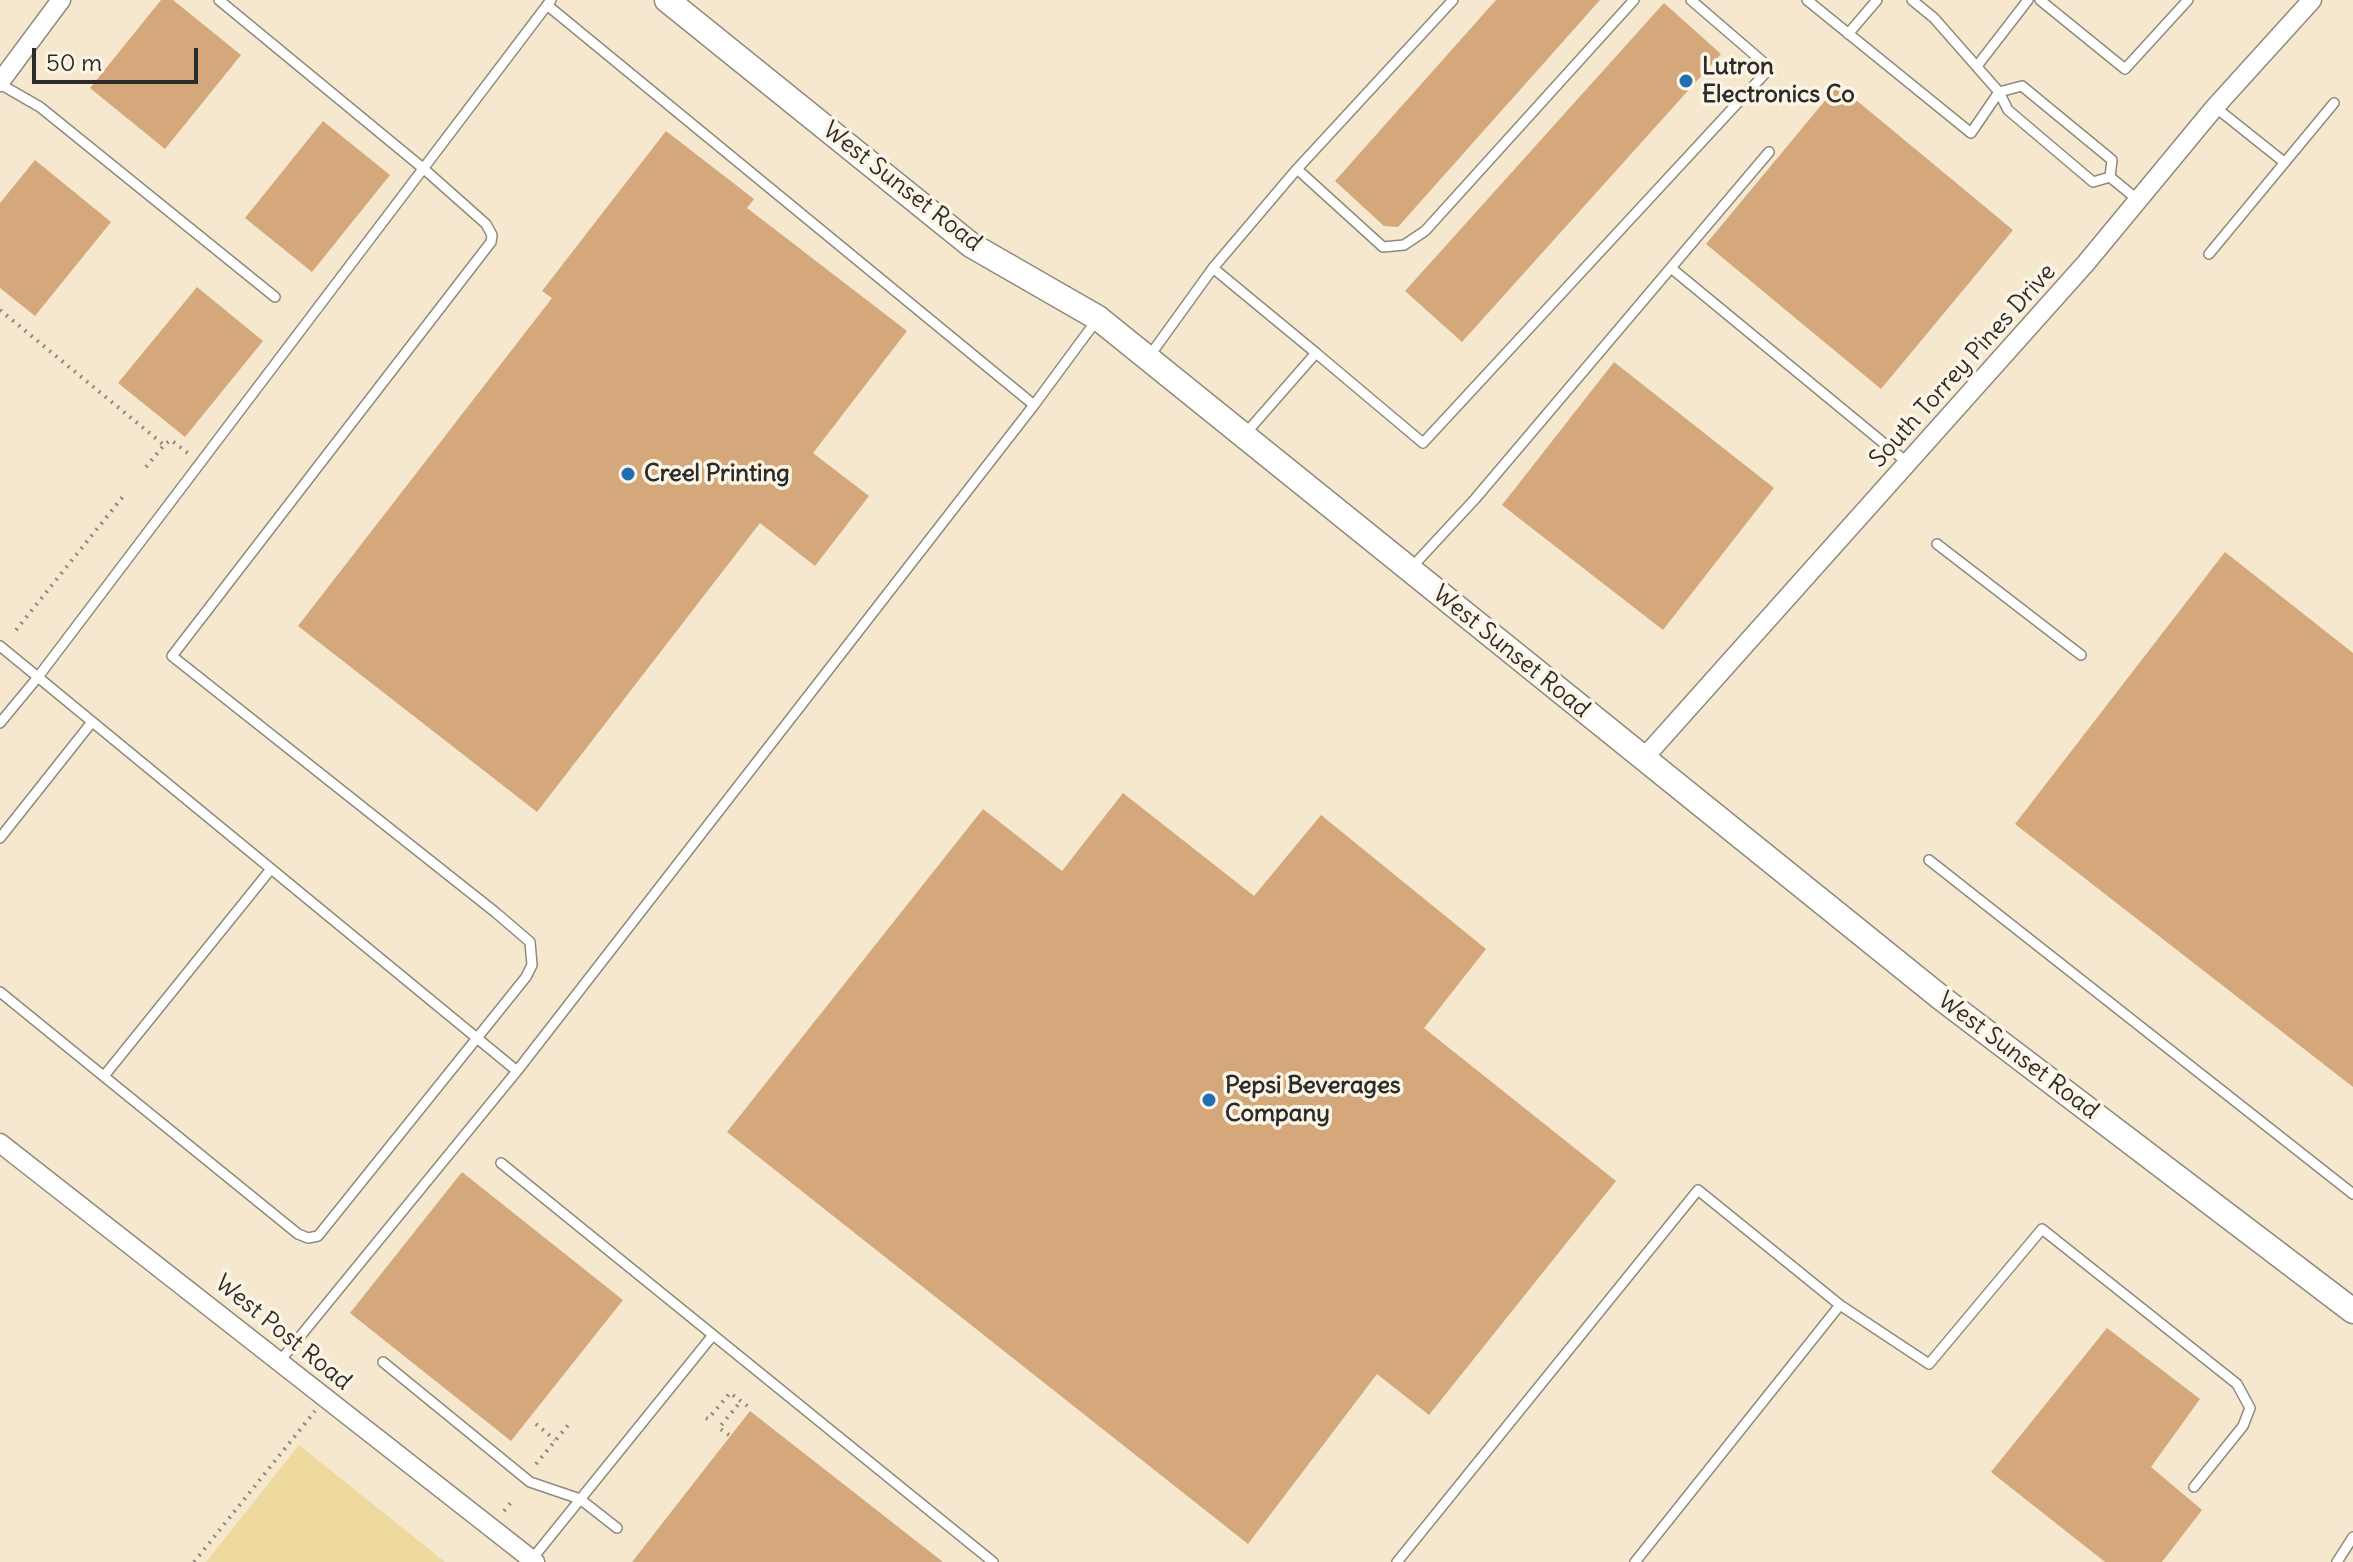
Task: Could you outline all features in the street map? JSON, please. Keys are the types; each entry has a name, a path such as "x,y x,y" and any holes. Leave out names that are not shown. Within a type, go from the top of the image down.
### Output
{"main road":[{"name":"West Sunset Road","path":"667,0 971,245 1098,318 1940,997 2353,1311"}],"street":[{"path":"0,83 61,0"},
{"name":"South Torrey Pines Drive","path":"1643,759 1909,464 2086,263 2215,107 2312,0"},
{"name":"West Post Road","path":"0,1143 534,1561"}],"lane":[{"path":"0,992 298,1234 308,1238 318,1236 526,977 532,965 530,942 172,656 491,242 492,235 486,224 424,169 219,0"},
{"path":"1148,358 1213,268 1297,169 1453,0"},
{"path":"1297,169 1383,247 1404,245 1425,231 1634,0"},
{"path":"1213,268 1423,443 1770,68 1691,0"},
{"path":"1807,0 1971,133 1999,92 2022,86 2112,160 2110,177"},
{"path":"1848,34 1877,0"},
{"path":"1912,0 1934,18 1977,66 1999,92 2008,110 2093,182 2110,177"},
{"path":"2040,0 2125,69 2188,0"},
{"path":"0,723 549,2 1034,405"},
{"path":"1977,66 2022,2"},
{"path":"0,83 40,107 275,297"},
{"path":"2209,254 2334,103"},
{"path":"2215,107 2284,162"},
{"path":"1410,570 1475,499 1769,152"},
{"path":"2110,177 2138,200"},
{"path":"1671,268 1909,464"},
{"path":"280,1361 517,1071 1034,405 1098,318"},
{"path":"1244,436 1316,353"},
{"path":"1937,544 2081,655"},
{"path":"0,646 517,1071"},
{"path":"0,838 92,722"},
{"path":"1929,860 2353,1194"},
{"path":"104,1076 271,869"},
{"path":"501,1163 993,1562"},
{"path":"1397,1562 1698,1190 1840,1305 1929,1364 2042,1229 2237,1384 2250,1408 2247,1417 2194,1487"},
{"path":"1635,1562 1840,1305"},
{"path":"534,1561 580,1499 713,1335"},
{"path":"383,1362 530,1482 580,1499 617,1528"},
{"path":"2337,1562 2353,1537"}],"path":[{"path":"0,310 164,445"},
{"path":"146,467 171,440 191,455"},
{"path":"16,630 125,494"},
{"path":"706,1418 730,1393 750,1408"},
{"path":"194,1562 325,1398"},
{"path":"729,1435 719,1428 741,1401"},
{"path":"536,1424 555,1440"},
{"path":"536,1464 569,1424"},
{"path":"504,1511 513,1500"}],"sand":[{"path":"299,1445 445,1562 206,1562"}],"building":[{"path":"161,0 173,0 241,55 165,149 90,88"},
{"path":"1496,0 1600,0 1398,227 1384,226 1335,181"},
{"path":"1664,3 1721,54 1462,342 1405,291"},
{"path":"1838,85 2013,230 1881,389 1706,244"},
{"path":"323,121 390,175 312,272 245,218"},
{"name":"Creel Printing","path":"666,131 754,199 747,208 907,331 813,453 869,496 815,566 760,523 537,812 298,626 552,298 542,291"},
{"path":"35,160 111,222 35,316 0,288 0,203"},
{"path":"197,287 263,341 185,437 118,383"},
{"path":"1614,362 1774,488 1663,630 1502,505"},
{"path":"2225,552 2353,653 2353,1087 2015,824"},
{"path":"1123,793 1254,896 1321,815 1486,949 1424,1028 1616,1181 1429,1415 1377,1374 1248,1544 727,1132 983,809 1062,871"},
{"path":"462,1172 623,1300 511,1441 350,1313"},
{"path":"2107,1328 2200,1399 2151,1467 2202,1510 2162,1562 2105,1562 1991,1472"},
{"path":"750,1411 943,1562 632,1562"}],"place":[{"name":"Lutron Electronics Co","path":"1686,81"},
{"name":"Creel Printing","path":"628,474"},
{"name":"Pepsi Beverages Company","path":"1209,1100"}]}
